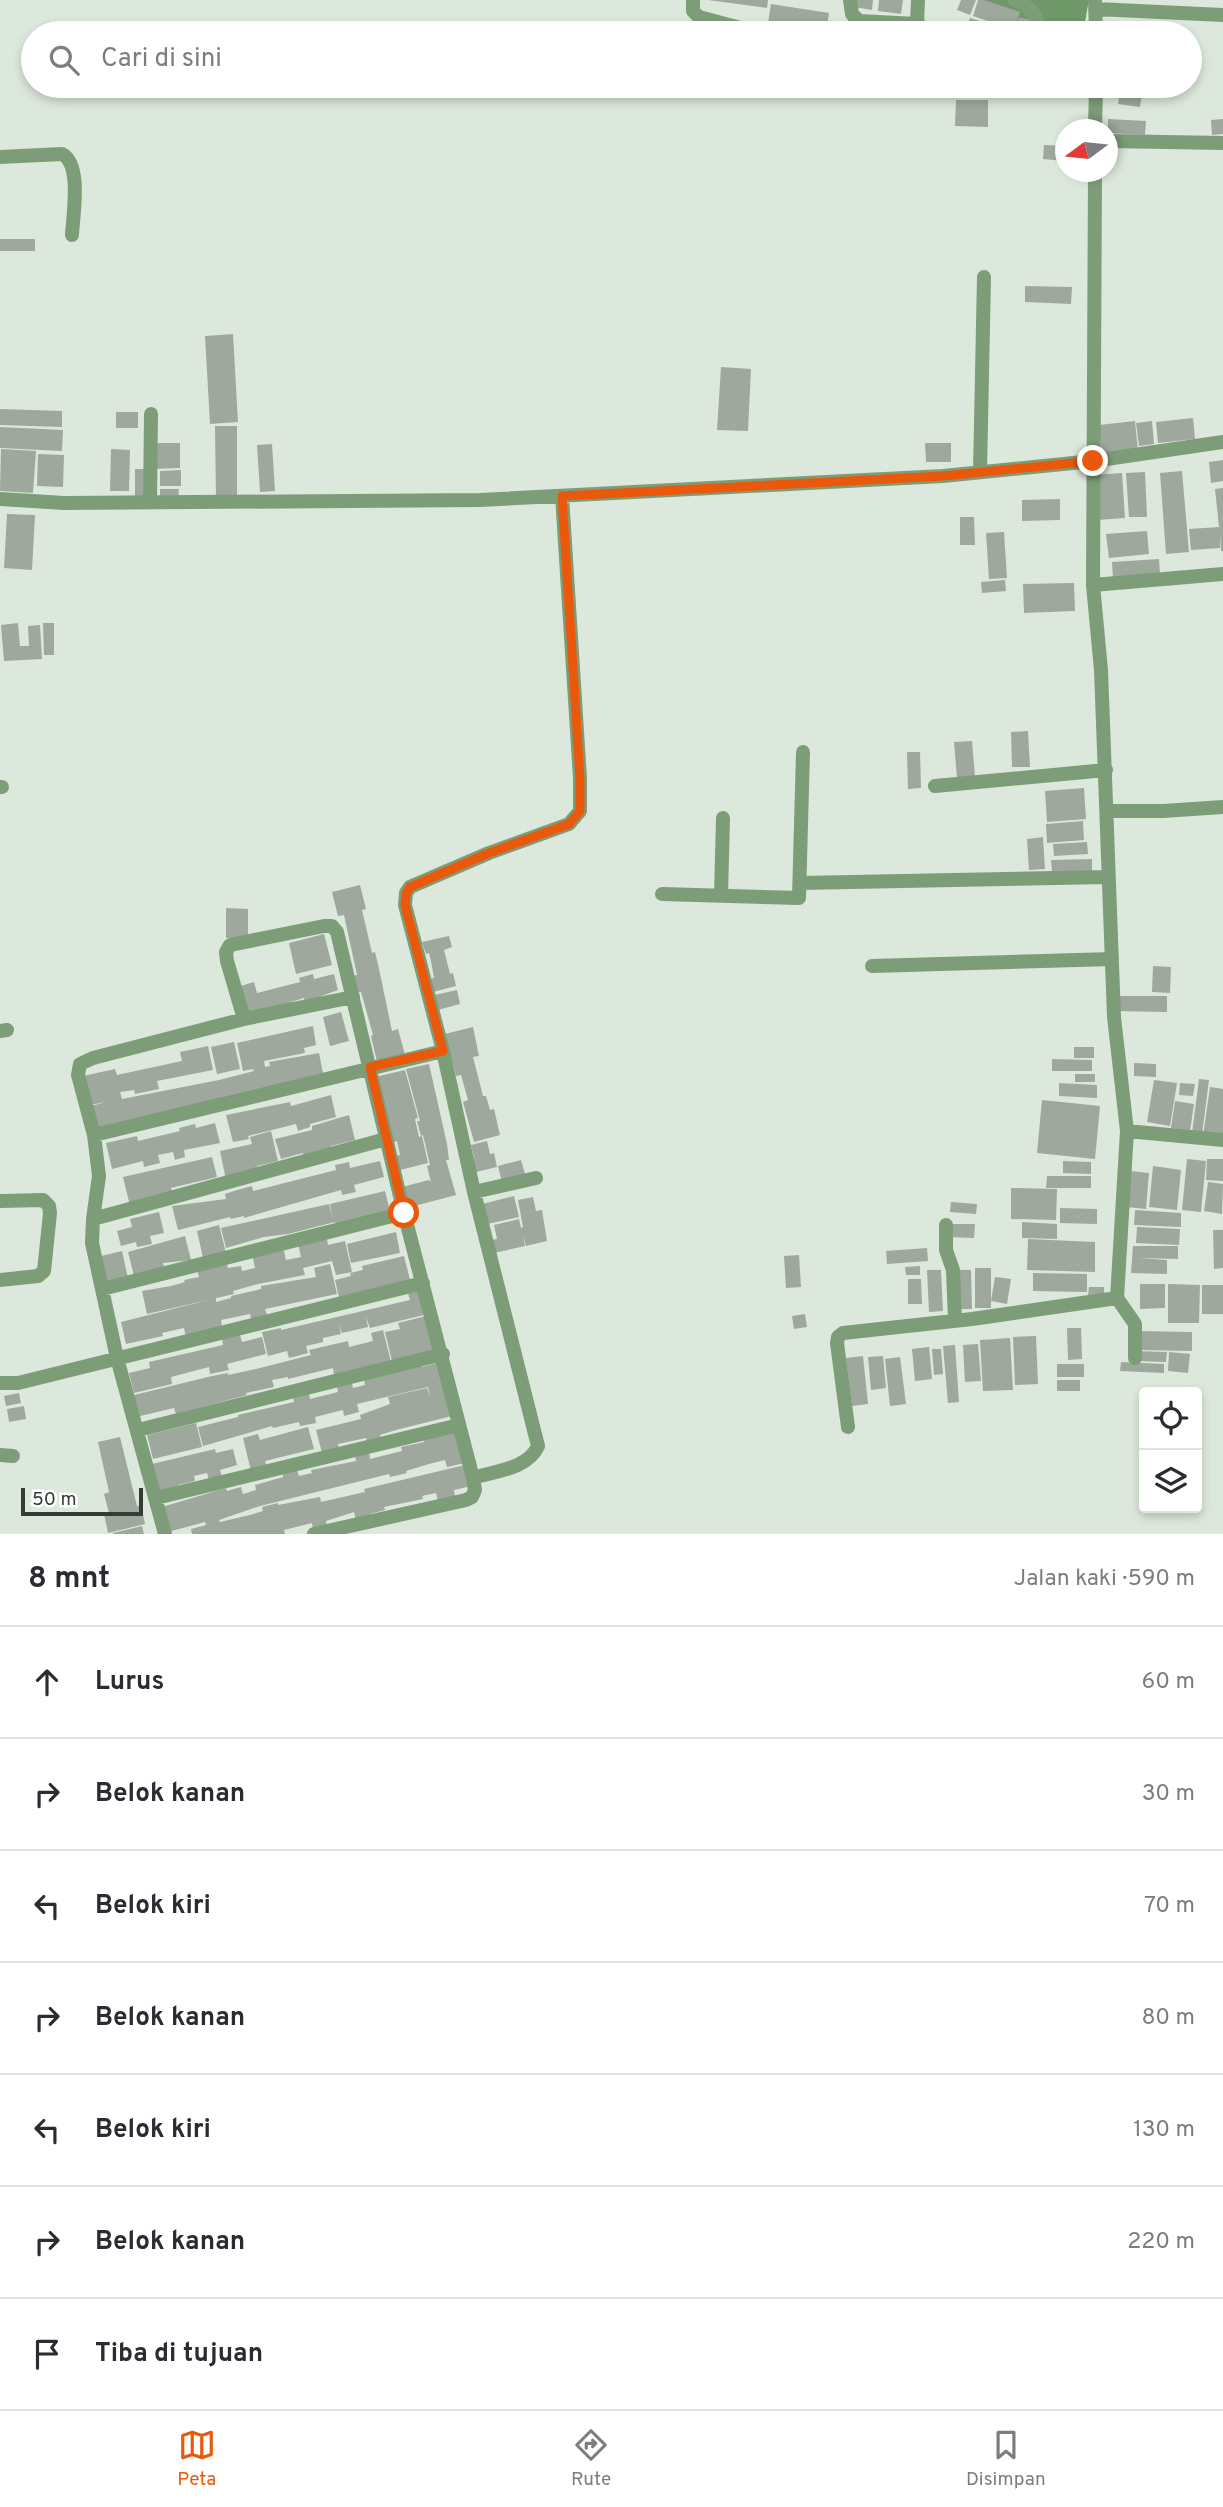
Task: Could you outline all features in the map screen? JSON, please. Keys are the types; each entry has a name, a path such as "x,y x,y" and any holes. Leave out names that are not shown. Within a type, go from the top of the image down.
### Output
{"street":[{"path":"693,0 693,11 699,17 714,21"},
{"path":"850,0 853,21"},
{"path":"917,21 918,0"},
{"path":"1015,0 1029,6 1036,21"},
{"path":"1095,5 1223,15"},
{"path":"1096,98 1096,119"},
{"path":"1118,141 1223,142"},
{"path":"0,158 62,154 69,158 74,166 72,235"},
{"path":"1095,182 1093,585 1106,770 1107,877 1114,1017 1128,1131 1117,1298 1135,1324 1135,1358"},
{"path":"980,472 984,277"},
{"path":"150,502 151,414"},
{"path":"0,499 64,503 480,500 980,472 1093,461 1223,442"},
{"path":"473,1478 526,1462 534,1456 538,1446 405,905 410,887 489,853 569,824 580,811 562,496"},
{"path":"1093,585 1223,574"},
{"path":"662,894 799,898 803,752"},
{"path":"935,786 1106,770"},
{"path":"1107,811 1223,807"},
{"path":"721,896 723,818"},
{"path":"800,883 1107,877"},
{"path":"244,1018 227,961 226,952 230,945 324,926 331,926 337,932 404,1213 443,1354 475,1490 472,1497 466,1500 314,1534"},
{"path":"872,966 1112,959"},
{"path":"165,1534 117,1358 92,1243 99,1176 94,1135 78,1075 80,1064 93,1058 244,1018 353,997"},
{"path":"94,1135 443,1051"},
{"path":"1128,1131 1223,1140"},
{"path":"93,1219 386,1139"},
{"path":"474,1192 536,1178"},
{"path":"0,1201 43,1200 49,1206 50,1213 44,1271 38,1276 0,1280"},
{"path":"102,1289 404,1213"},
{"path":"946,1225 946,1250 953,1270 955,1321"},
{"path":"0,1383 18,1383 423,1283"},
{"path":"848,1427 838,1337 843,1333 955,1321 1117,1298"},
{"path":"138,1430 443,1354"},
{"path":"156,1497 460,1425"}],"shaded area":[{"path":"980,0 1089,0 1085,21 1015,21 1009,12"}],"building":[{"path":"708,0 768,0 767,8"},
{"path":"855,0 873,0 872,10 854,7"},
{"path":"879,0 903,0 901,14 878,11"},
{"path":"961,0 976,0 970,15 957,10"},
{"path":"978,0 1020,12 1017,21 988,21 973,16"},
{"path":"771,4 829,13 828,21 768,21"},
{"path":"1019,17 1031,20 1031,21 1018,21"},
{"path":"1119,98 1141,98 1140,107 1118,104"},
{"path":"956,100 988,100 988,127 955,126"},
{"path":"1223,119 1223,134 1212,135 1211,120"},
{"path":"1118,120 1146,121 1145,135 1118,134"},
{"path":"1044,145 1055,146 1055,160 1043,159"},
{"path":"0,239 35,239 35,251 0,251"},
{"path":"1025,286 1072,287 1071,304 1025,302"},
{"path":"233,334 238,422 210,424 205,336"},
{"path":"721,367 751,369 748,431 717,430"},
{"path":"0,409 62,411 62,427 0,425"},
{"path":"116,412 138,412 138,428 116,428"},
{"path":"1193,418 1195,439 1158,443 1156,422"},
{"path":"1135,421 1138,452 1102,456 1099,425"},
{"path":"1152,421 1154,444 1139,446 1136,423"},
{"path":"215,426 237,426 237,498 216,498"},
{"path":"0,427 63,430 62,451 0,448"},
{"path":"152,443 180,443 180,468 152,469"},
{"path":"925,443 951,443 951,462 926,462"},
{"path":"272,444 275,491 260,492 257,445"},
{"path":"1,449 36,451 33,493 0,491"},
{"path":"111,449 130,450 129,491 110,491"},
{"path":"38,454 64,455 63,487 37,486"},
{"path":"1223,460 1223,481 1211,483 1209,462"},
{"path":"135,469 147,469 148,497 135,497"},
{"path":"181,470 181,486 160,486 160,471"},
{"path":"1182,471 1189,552 1166,554 1160,473"},
{"path":"1145,472 1147,517 1129,517 1126,473"},
{"path":"1122,473 1125,518 1098,520 1094,475"},
{"path":"1223,488 1223,551 1220,535 1220,548 1191,550 1189,529 1219,527 1215,489"},
{"path":"160,489 179,489 178,501 160,500"},
{"path":"1060,499 1060,520 1022,521 1022,500"},
{"path":"7,514 35,515 32,570 4,568"},
{"path":"960,517 974,517 975,545 960,545"},
{"path":"1147,531 1149,554 1109,558 1106,534"},
{"path":"1004,532 1007,578 989,579 986,533"},
{"path":"1159,559 1160,575 1113,579 1112,562"},
{"path":"1005,580 1006,591 982,593 981,582"},
{"path":"1074,583 1075,611 1024,613 1023,584"},
{"path":"18,623 20,646 29,646 28,626 40,625 42,659 4,661 1,625"},
{"path":"43,623 54,623 54,655 44,655"},
{"path":"1028,731 1030,767 1012,767 1011,732"},
{"path":"972,741 975,777 957,778 954,742"},
{"path":"907,752 920,752 921,788 908,789"},
{"path":"1084,788 1086,819 1047,822 1045,791"},
{"path":"1083,821 1084,840 1047,843 1046,824"},
{"path":"1043,837 1045,869 1029,870 1027,839"},
{"path":"1087,842 1088,854 1054,856 1053,844"},
{"path":"1092,859 1092,871 1052,872 1051,860"},
{"path":"360,885 366,909 362,910 372,953 375,952 392,1031 398,1029 405,1055 377,1062 371,1036 373,1035 361,992 355,993 351,976 357,975 344,915 338,916 332,892"},
{"path":"226,908 248,909 248,939 226,938"},
{"path":"324,934 332,965 296,974 289,943"},
{"path":"449,936 452,947 444,950 456,986 433,992 430,979 434,978 432,966 429,953 426,954 422,942"},
{"path":"1153,966 1171,967 1170,993 1152,992"},
{"path":"313,974 314,979 334,974 338,990 305,1002 304,998 291,1002 291,1005 245,1015 237,987 254,982 257,993 300,982 299,978"},
{"path":"457,990 460,1004 434,1011 430,996"},
{"path":"1116,996 1167,996 1167,1012 1115,1011"},
{"path":"341,1012 349,1041 330,1046 323,1017"},
{"path":"313,1026 316,1045 304,1048 305,1053 264,1061 265,1067 270,1066 269,1062 319,1053 323,1073 95,1132 90,1106 107,1102 89,1105 83,1076 115,1069 117,1075 182,1061 180,1052 208,1046 213,1070 157,1081 159,1089 135,1094 134,1090 120,1092 122,1099 219,1080 254,1071 243,1071 237,1043"},
{"path":"473,1027 479,1056 473,1057 483,1096 486,1096 490,1110 494,1109 500,1135 474,1142 463,1102 468,1100 461,1075 456,1076 445,1034"},
{"path":"234,1042 240,1069 217,1074 211,1047"},
{"path":"1074,1047 1094,1047 1094,1058 1074,1058"},
{"path":"1052,1059 1092,1060 1092,1071 1052,1071"},
{"path":"1134,1063 1156,1064 1156,1077 1134,1076"},
{"path":"429,1064 447,1144 449,1160 446,1160 456,1195 407,1208 402,1187 429,1180 431,1182 427,1166 430,1165 406,1069"},
{"path":"405,1070 418,1118 415,1119 419,1137 422,1136 428,1163 400,1170 396,1156 400,1155 397,1141 392,1143 375,1077"},
{"path":"1075,1074 1095,1074 1095,1082 1075,1082"},
{"path":"1199,1079 1209,1080 1202,1135 1192,1133"},
{"path":"1154,1080 1177,1083 1170,1126 1147,1122"},
{"path":"1059,1083 1097,1085 1097,1098 1059,1096"},
{"path":"1180,1083 1195,1084 1193,1096 1179,1095"},
{"path":"1210,1087 1223,1089 1223,1138 1203,1136"},
{"path":"331,1095 336,1117 310,1124 310,1127 298,1131 296,1124 233,1142 226,1115 290,1102 291,1106"},
{"path":"1042,1100 1100,1106 1095,1159 1037,1153"},
{"path":"1175,1101 1194,1104 1190,1131 1171,1128"},
{"path":"349,1115 355,1140 331,1146 332,1151 305,1161 303,1153 281,1159 275,1139 312,1130 312,1126"},
{"path":"215,1123 220,1143 184,1150 185,1157 175,1160 173,1152 158,1155 160,1163 144,1167 143,1161 112,1169 106,1143 137,1136 138,1141 180,1131 179,1128 195,1124 196,1128"},
{"path":"271,1131 278,1161 257,1166 258,1171 226,1180 220,1151 252,1144 250,1137"},
{"path":"487,1141 490,1154 494,1153 497,1167 472,1173 469,1160 474,1158 471,1145"},
{"path":"212,1157 217,1177 171,1188 173,1195 130,1206 123,1177"},
{"path":"1187,1159 1206,1161 1201,1212 1182,1210"},
{"path":"1207,1159 1223,1159 1223,1181 1206,1180"},
{"path":"521,1160 526,1177 502,1183 498,1166"},
{"path":"380,1161 384,1177 354,1185 356,1192 342,1195 341,1190 244,1218 230,1217 178,1230 172,1206 226,1199 225,1194 237,1190 252,1186 253,1191 336,1170 335,1165 349,1162 350,1168"},
{"path":"1063,1161 1091,1162 1091,1174 1063,1173"},
{"path":"1153,1166 1181,1170 1177,1210 1149,1207"},
{"path":"1130,1171 1149,1173 1146,1209 1126,1207"},
{"path":"1047,1176 1091,1176 1091,1188 1046,1188"},
{"path":"1208,1182 1223,1184 1222,1214 1204,1211"},
{"path":"1011,1188 1057,1189 1056,1220 1011,1219"},
{"path":"385,1191 391,1215 336,1227 335,1222 226,1248 221,1228 329,1204 332,1216 330,1204"},
{"path":"514,1196 519,1217 487,1224 482,1204"},
{"path":"533,1197 536,1211 542,1210 547,1241 526,1246 523,1235 525,1246 494,1253 491,1240 497,1239 494,1225 519,1219 521,1228 523,1227 518,1200"},
{"path":"951,1202 977,1204 976,1214 950,1212"},
{"path":"1060,1208 1097,1209 1097,1224 1060,1223"},
{"path":"1135,1210 1181,1213 1181,1227 1134,1225"},
{"path":"159,1212 164,1233 150,1236 152,1244 137,1247 136,1242 121,1246 117,1231 132,1227 130,1219"},
{"path":"1022,1222 1057,1224 1057,1239 1022,1238"},
{"path":"947,1224 975,1224 974,1238 947,1237"},
{"path":"219,1225 226,1253 203,1258 197,1231"},
{"path":"1137,1227 1180,1229 1179,1245 1136,1243"},
{"path":"1213,1230 1223,1230 1223,1268 1214,1269"},
{"path":"396,1232 400,1253 351,1263 347,1244"},
{"path":"326,1234 328,1245 345,1241 352,1272 336,1275 332,1261 303,1268 305,1275 258,1284 233,1291 234,1294 147,1314 142,1291 199,1277 197,1269 227,1264 228,1268 241,1266 242,1271 255,1268 252,1254 283,1246 286,1260 301,1257 298,1244"},
{"path":"185,1236 191,1260 163,1263 166,1272 135,1280 128,1252"},
{"path":"1028,1239 1095,1242 1095,1272 1027,1270"},
{"path":"1133,1246 1178,1246 1178,1259 1138,1258 1167,1260 1167,1274 1131,1273"},
{"path":"927,1248 928,1261 887,1264 886,1251"},
{"path":"122,1251 128,1278 107,1283 101,1256"},
{"path":"799,1255 801,1287 786,1288 784,1256"},
{"path":"404,1256 410,1280 340,1302 335,1280 363,1270 362,1266"},
{"path":"330,1264 337,1294 265,1309 267,1315 251,1319 250,1314 221,1320 222,1328 186,1338 184,1328 162,1333 163,1336 126,1344 121,1322 216,1298 216,1302 261,1289 261,1286 316,1277 314,1268"},
{"path":"920,1266 920,1275 906,1275 905,1267"},
{"path":"975,1268 991,1268 991,1308 975,1308"},
{"path":"927,1270 941,1270 943,1311 929,1312"},
{"path":"957,1270 971,1270 972,1309 958,1309"},
{"path":"1033,1273 1087,1274 1087,1292 1033,1291"},
{"path":"995,1277 1011,1279 1007,1304 991,1301"},
{"path":"908,1279 921,1279 922,1304 908,1304"},
{"path":"1140,1284 1165,1284 1165,1308 1140,1309"},
{"path":"1168,1284 1200,1285 1199,1323 1168,1323"},
{"path":"1202,1285 1223,1285 1223,1314 1202,1314"},
{"path":"1089,1287 1104,1287 1104,1295 1088,1295"},
{"path":"422,1290 428,1314 370,1328 366,1317 368,1327 342,1333 339,1325 341,1334 306,1346 308,1353 289,1358 287,1351 268,1356 262,1332 410,1300 408,1293"},
{"path":"805,1314 807,1327 794,1329 792,1316"},
{"path":"426,1316 434,1351 392,1361 385,1332 400,1329 398,1323"},
{"path":"1067,1328 1081,1328 1082,1359 1068,1360"},
{"path":"383,1330 391,1362 334,1375 333,1368 288,1379 272,1380 274,1387 246,1393 247,1395 176,1414 174,1408 136,1417 130,1396 212,1376 256,1369 311,1355 309,1350 348,1341 349,1347 373,1341 371,1333"},
{"path":"1140,1331 1192,1332 1192,1351 1139,1350"},
{"path":"240,1335 242,1342 262,1337 266,1354 227,1364 229,1370 210,1374 209,1367 171,1377 172,1384 134,1393 129,1373 150,1368 149,1362 223,1345 222,1339"},
{"path":"1036,1336 1038,1384 1015,1385 1013,1337"},
{"path":"1010,1338 1013,1390 983,1391 980,1340"},
{"path":"978,1344 981,1381 965,1382 963,1345"},
{"path":"955,1345 959,1402 948,1403 943,1346"},
{"path":"929,1347 932,1379 915,1381 912,1349"},
{"path":"932,1349 941,1349 943,1374 934,1375"},
{"path":"1135,1351 1167,1352 1166,1362 1135,1361"},
{"path":"1169,1352 1190,1354 1188,1373 1168,1371"},
{"path":"863,1356 868,1404 852,1406 846,1358"},
{"path":"883,1356 886,1388 871,1390 868,1357"},
{"path":"900,1357 906,1404 890,1406 885,1359"},
{"path":"440,1362 452,1416 380,1435 381,1439 367,1443 366,1438 338,1444 339,1449 322,1453 316,1430 361,1419 360,1415 390,1404 388,1397 427,1388 430,1396 428,1387 357,1404 359,1412 344,1416 343,1410 315,1417 316,1423 300,1426 299,1422 273,1428 272,1426 203,1446 198,1427 294,1402 293,1398 309,1394 310,1399 338,1392 337,1387 352,1383 353,1388 365,1385 364,1380 422,1364 422,1367"},
{"path":"1121,1362 1164,1364 1164,1373 1120,1371"},
{"path":"1057,1364 1084,1364 1084,1377 1057,1377"},
{"path":"1057,1380 1080,1380 1080,1391 1057,1391"},
{"path":"19,1393 21,1403 6,1406 4,1396"},
{"path":"24,1406 26,1419 9,1422 7,1409"},
{"path":"196,1423 202,1447 153,1459 147,1435"},
{"path":"308,1427 314,1449 265,1461 267,1467 251,1471 243,1438 258,1434 260,1440"},
{"path":"457,1432 465,1463 447,1467 445,1460 406,1471 407,1473 390,1477 389,1474 260,1506 219,1520 220,1522 250,1515 263,1511 262,1507 278,1503 320,1497 321,1502 465,1465 471,1486 454,1490 455,1497 438,1501 436,1493 422,1496 423,1499 384,1507 385,1510 370,1514 371,1517 356,1521 354,1512 326,1521 327,1527 313,1530 312,1523 284,1530 285,1534 192,1534 191,1529 206,1525 205,1522 168,1532 162,1507 226,1488 227,1491 241,1487 243,1494 256,1490 255,1485 283,1477 283,1474 297,1470 299,1476 312,1473 311,1470 356,1461 355,1455 369,1452 370,1459 402,1451 401,1447"},
{"path":"120,1437 137,1506 141,1505 145,1524 108,1533 104,1514 109,1513 104,1494 109,1492 98,1442"},
{"path":"215,1449 216,1453 233,1449 237,1465 220,1470 222,1477 209,1480 207,1473 194,1476 195,1481 159,1493 152,1464"},
{"path":"142,1526 144,1534 113,1534 113,1533"}],"route":[{"path":"404,1213 370,1067 443,1051 405,905 406,894 410,887 489,853 569,824 580,811 562,496 943,476 1093,461"}]}
